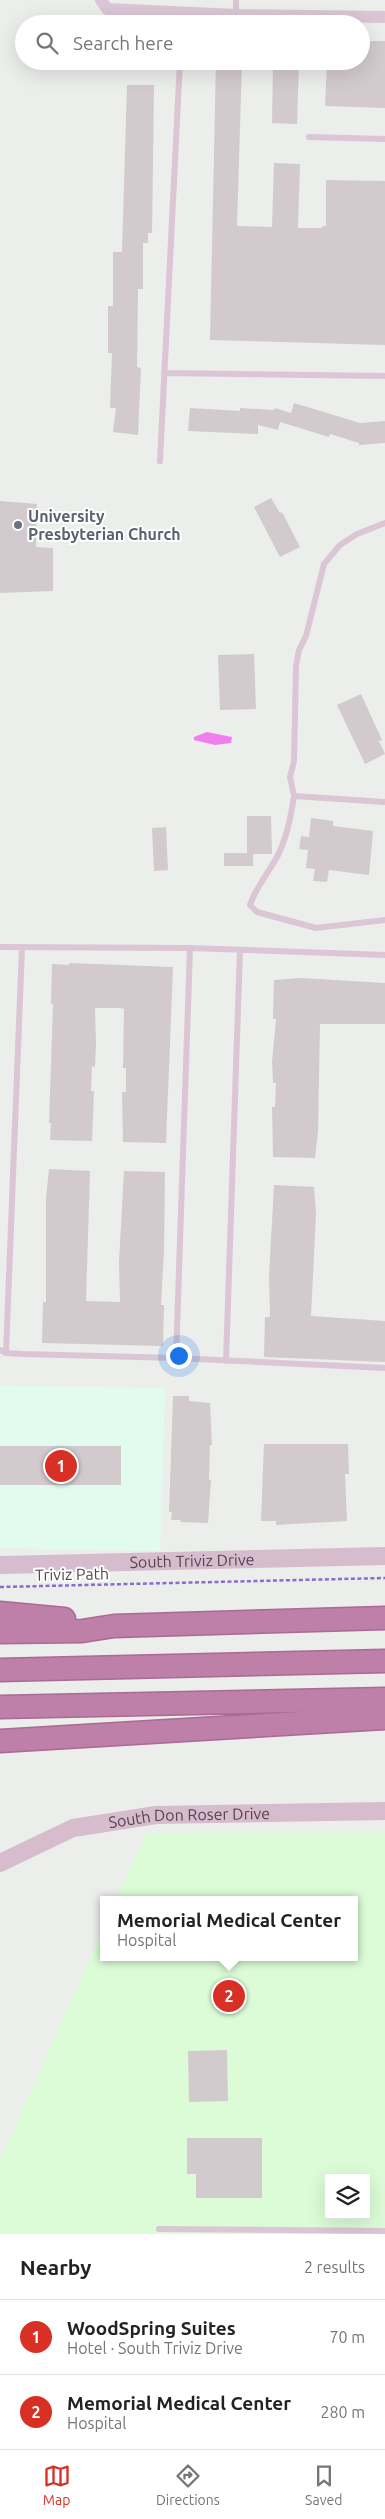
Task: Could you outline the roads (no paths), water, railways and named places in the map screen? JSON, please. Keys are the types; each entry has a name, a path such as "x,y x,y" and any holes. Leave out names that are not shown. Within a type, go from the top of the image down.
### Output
{"highway":[{"path":"0,1612 83,1620 114,1626"},
{"path":"0,1632 82,1631 114,1626 385,1618"},
{"path":"0,1670 385,1660"},
{"path":"0,1707 385,1699"},
{"path":"0,1741 385,1718"}],"street":[{"path":"104,5 164,15"},
{"path":"370,17 385,17"},
{"name":"South Triviz Drive","path":"0,1565 385,1556"},
{"name":"South Don Roser Drive","path":"0,1862 73,1828 156,1815 385,1811"}],"lane":[{"path":"236,0 236,15"},
{"path":"160,461 180,70"},
{"path":"309,137 385,138"},
{"path":"164,373 385,376"},
{"path":"385,524 357,534 346,541 324,564 306,636 299,650 296,666 294,761 290,777 294,796 288,829 278,856 255,892 250,905 257,912 316,928 385,920"},
{"path":"294,796 385,802"},
{"path":"0,947 190,948 385,955"},
{"path":"22,947 3,1352 385,1368"},
{"path":"176,1358 190,948"},
{"path":"226,1361 240,950"},
{"path":"159,2229 284,2232 385,2230"}],"place":[{"name":"University Presbyterian Church","path":"18,525"},
{"name":"WoodSpring Suites","path":"61,1466"},
{"name":"Memorial Medical Center","path":"229,1996"}]}
